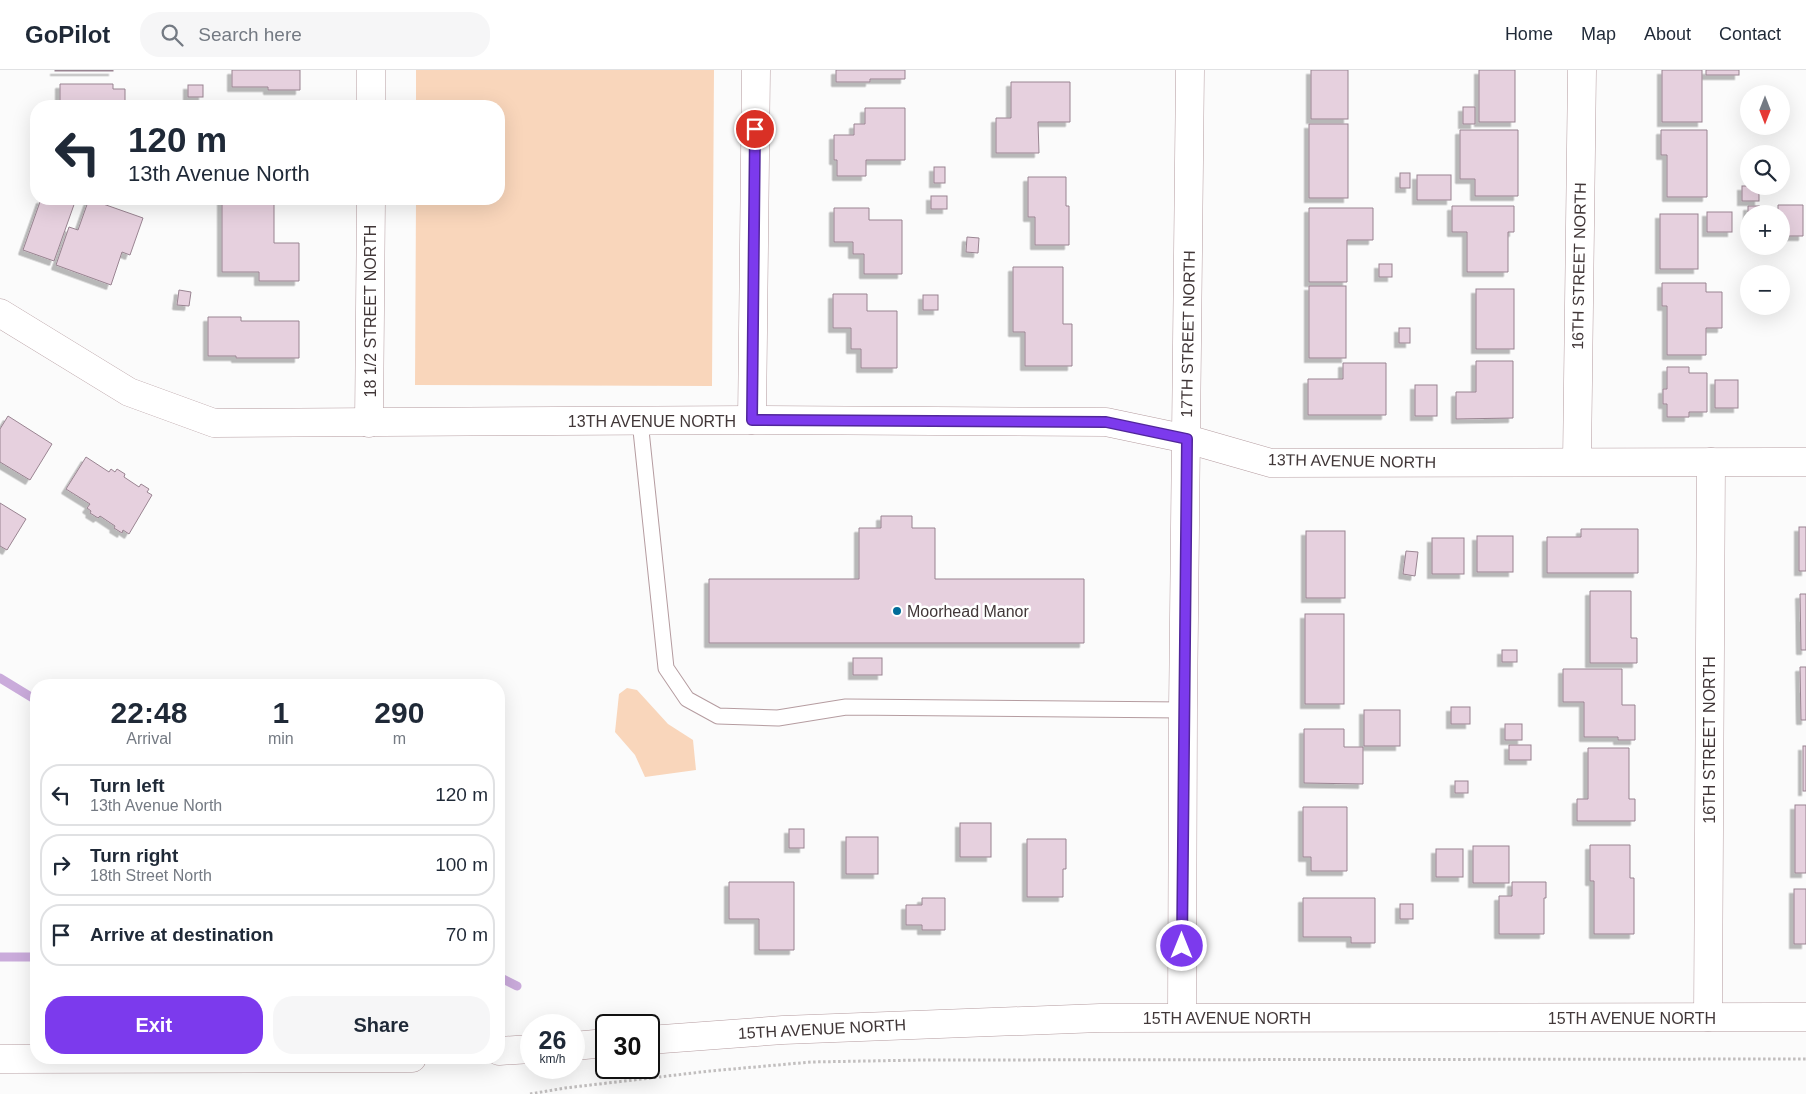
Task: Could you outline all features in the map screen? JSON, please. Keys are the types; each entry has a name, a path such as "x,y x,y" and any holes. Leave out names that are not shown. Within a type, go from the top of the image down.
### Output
{"street":[{"path":"371,70 371,100"},
{"path":"752,420 756,70"},
{"name":"17TH STREET NORTH","path":"1182,1017 1183,710 1190,70"},
{"name":"16TH STREET NORTH","path":"1577,461 1582,70"},
{"name":"18 1/2 STREET NORTH","path":"369,423 370,205"},
{"name":"13TH AVENUE NORTH","path":"0,312 128,392 214,422 369,423 752,420 1106,422 1187,439 1271,463 1806,462"},
{"name":"16TH STREET NORTH","path":"1708,1017 1711,462"},
{"name":"15TH AVENUE NORTH","path":"660,1039 783,1030 1100,1018 1806,1017"},
{"path":"505,1051 520,1050"},
{"path":"0,1059 30,1059"}],"lane":[{"path":"640,421 666,668 687,700 718,716 778,718 846,708 1183,710"}],"path":[{"path":"530,1094 565,1088 710,1071 811,1062 923,1060 1806,1059"}],"shaded area":[{"path":"416,70 714,70 712,386 415,385 416,205 505,205 505,100 416,100"},
{"path":"627,688 637,690 668,724 693,740 696,770 645,777 635,755 615,732 619,694"}],"building":[{"path":"113,70 113,71 55,71"},
{"path":"232,70 300,70 300,90 268,90 268,87 232,87"},
{"path":"836,70 905,70 905,79 870,79 870,82 836,82"},
{"path":"1311,70 1348,70 1348,119 1311,119"},
{"path":"1479,70 1515,70 1515,122 1479,122"},
{"path":"1662,70 1702,70 1702,122 1662,122"},
{"path":"1706,70 1739,70 1739,75 1706,75"},
{"path":"1011,82 1070,82 1070,122 1038,122 1039,153 996,153 996,118 1011,118"},
{"path":"60,84 113,84 113,89 125,89 125,100 60,100"},
{"path":"188,85 203,85 203,97 188,97"},
{"path":"1463,107 1475,107 1475,124 1463,124"},
{"path":"865,108 905,108 905,160 866,160 866,176 837,176 837,160 834,160 834,135 854,135 854,124 865,124"},
{"path":"1309,124 1348,124 1348,198 1309,198"},
{"path":"1460,130 1518,130 1518,196 1475,196 1475,179 1460,179"},
{"path":"1661,130 1707,130 1707,197 1667,197 1667,155 1661,155"},
{"path":"934,167 945,167 945,183 934,183"},
{"path":"1400,173 1410,173 1410,188 1400,188"},
{"path":"1417,175 1451,175 1451,200 1417,200"},
{"path":"1028,177 1066,177 1066,206 1069,206 1069,245 1035,245 1035,217 1028,217"},
{"path":"1742,195 1759,195 1759,201 1742,201"},
{"path":"931,196 947,196 947,209 931,209"},
{"path":"39,205 74,205 54,261 23,250"},
{"path":"87,205 106,205 143,218 130,255 122,252 111,285 56,265 69,227 78,230"},
{"path":"222,205 274,205 274,243 299,243 299,281 259,281 259,272 222,272"},
{"path":"1790,205 1803,205 1803,236 1790,236"},
{"path":"1452,206 1514,206 1514,232 1508,232 1508,272 1467,272 1467,232 1452,232"},
{"path":"834,208 869,208 869,220 902,220 902,274 864,274 864,254 853,254 853,242 834,242"},
{"path":"1309,208 1373,208 1373,240 1347,240 1347,282 1309,282"},
{"path":"1707,212 1732,212 1732,232 1707,232"},
{"path":"1660,214 1698,214 1698,269 1660,269"},
{"path":"967,237 979,238 978,253 966,252"},
{"path":"1379,264 1392,264 1392,277 1379,277"},
{"path":"1013,267 1063,267 1063,324 1072,324 1072,366 1025,366 1025,332 1013,332"},
{"path":"1662,283 1706,283 1706,292 1722,292 1722,328 1706,328 1706,355 1667,355 1667,306 1662,306"},
{"path":"1309,286 1346,286 1346,358 1309,358"},
{"path":"1476,289 1514,289 1514,349 1476,349"},
{"path":"179,290 191,292 189,306 177,305"},
{"path":"833,294 867,294 867,311 897,311 897,368 861,368 861,349 851,349 851,328 833,328"},
{"path":"923,295 938,295 938,310 923,310"},
{"path":"208,317 241,317 241,321 299,321 299,358 208,356"},
{"path":"1399,328 1410,328 1410,343 1399,343"},
{"path":"1476,361 1513,361 1513,418 1456,419 1456,392 1476,392"},
{"path":"1343,363 1386,363 1386,415 1308,415 1308,379 1343,379"},
{"path":"1667,367 1689,367 1689,373 1707,373 1707,412 1689,412 1689,417 1667,417 1667,404 1663,404 1663,389 1667,389"},
{"path":"1715,380 1738,380 1738,408 1715,408"},
{"path":"1415,385 1437,385 1437,416 1415,416"},
{"path":"8,416 52,444 30,480 0,462 0,429"},
{"path":"86,457 109,472 111,469 115,472 117,469 125,474 124,477 139,487 141,484 149,489 147,492 152,495 129,534 123,530 122,533 100,516 98,518 90,513 91,511 87,508 90,504 66,489"},
{"path":"0,503 26,519 7,550 0,546"},
{"name":"Moorhead Manor","path":"881,516 912,516 912,528 935,528 935,579 1084,579 1084,643 709,643 709,579 859,579 859,528 881,528"},
{"path":"1799,527 1806,527 1806,571 1799,571"},
{"path":"1581,529 1638,529 1638,573 1547,573 1547,537 1581,537"},
{"path":"1306,531 1345,531 1345,598 1306,598"},
{"path":"1477,536 1513,536 1513,572 1477,572"},
{"path":"1432,538 1464,538 1464,574 1432,574"},
{"path":"1406,551 1418,552 1415,576 1403,574"},
{"path":"1590,591 1631,591 1631,638 1637,638 1637,663 1590,663"},
{"path":"1800,594 1806,594 1806,650 1801,650"},
{"path":"1305,614 1344,614 1344,704 1305,704"},
{"path":"1502,650 1517,650 1517,662 1502,662"},
{"path":"853,658 882,658 882,675 853,675"},
{"path":"1800,667 1806,667 1806,720 1801,720"},
{"path":"1563,669 1622,669 1622,705 1635,705 1635,740 1618,740 1618,737 1584,737 1584,702 1563,702"},
{"path":"1451,707 1470,707 1470,724 1451,724"},
{"path":"1364,710 1400,710 1400,746 1364,746"},
{"path":"1505,724 1522,724 1522,740 1505,740"},
{"path":"1304,729 1344,729 1344,747 1363,747 1363,784 1304,783"},
{"path":"1509,745 1531,745 1531,760 1509,760"},
{"path":"1803,746 1806,746 1806,791 1803,791"},
{"path":"1588,748 1629,748 1629,799 1635,799 1635,821 1577,821 1577,799 1588,799"},
{"path":"1455,781 1468,781 1468,793 1455,793"},
{"path":"1795,805 1806,805 1806,873 1795,873"},
{"path":"1303,807 1347,807 1347,871 1311,871 1311,857 1303,857"},
{"path":"960,823 991,823 991,857 960,857"},
{"path":"789,829 804,829 804,848 789,848"},
{"path":"846,837 878,837 878,874 846,874"},
{"path":"1027,839 1066,839 1066,869 1063,869 1063,897 1027,897"},
{"path":"1590,845 1630,845 1630,878 1634,878 1634,934 1594,934 1594,881 1590,881"},
{"path":"1473,846 1509,846 1509,883 1473,883"},
{"path":"1436,849 1463,849 1463,877 1436,877"},
{"path":"729,882 794,882 794,950 759,950 759,919 729,919"},
{"path":"1512,882 1546,882 1544,934 1499,934 1499,896 1512,896"},
{"path":"1794,889 1806,889 1806,944 1794,944"},
{"path":"922,898 945,898 945,930 922,930 922,925 906,925 906,905 922,905"},
{"path":"1303,898 1375,898 1375,943 1351,943 1351,937 1303,937"},
{"path":"1400,904 1413,904 1413,919 1400,919"}],"waterway":[{"path":"0,678 30,696"},
{"path":"0,957 30,957"},
{"path":"505,980 517,986"}],"place":[{"name":"Moorhead Manor","path":"897,611"}],"route":[{"path":"755,129 752,420 1106,422 1187,439 1182,946"}]}
